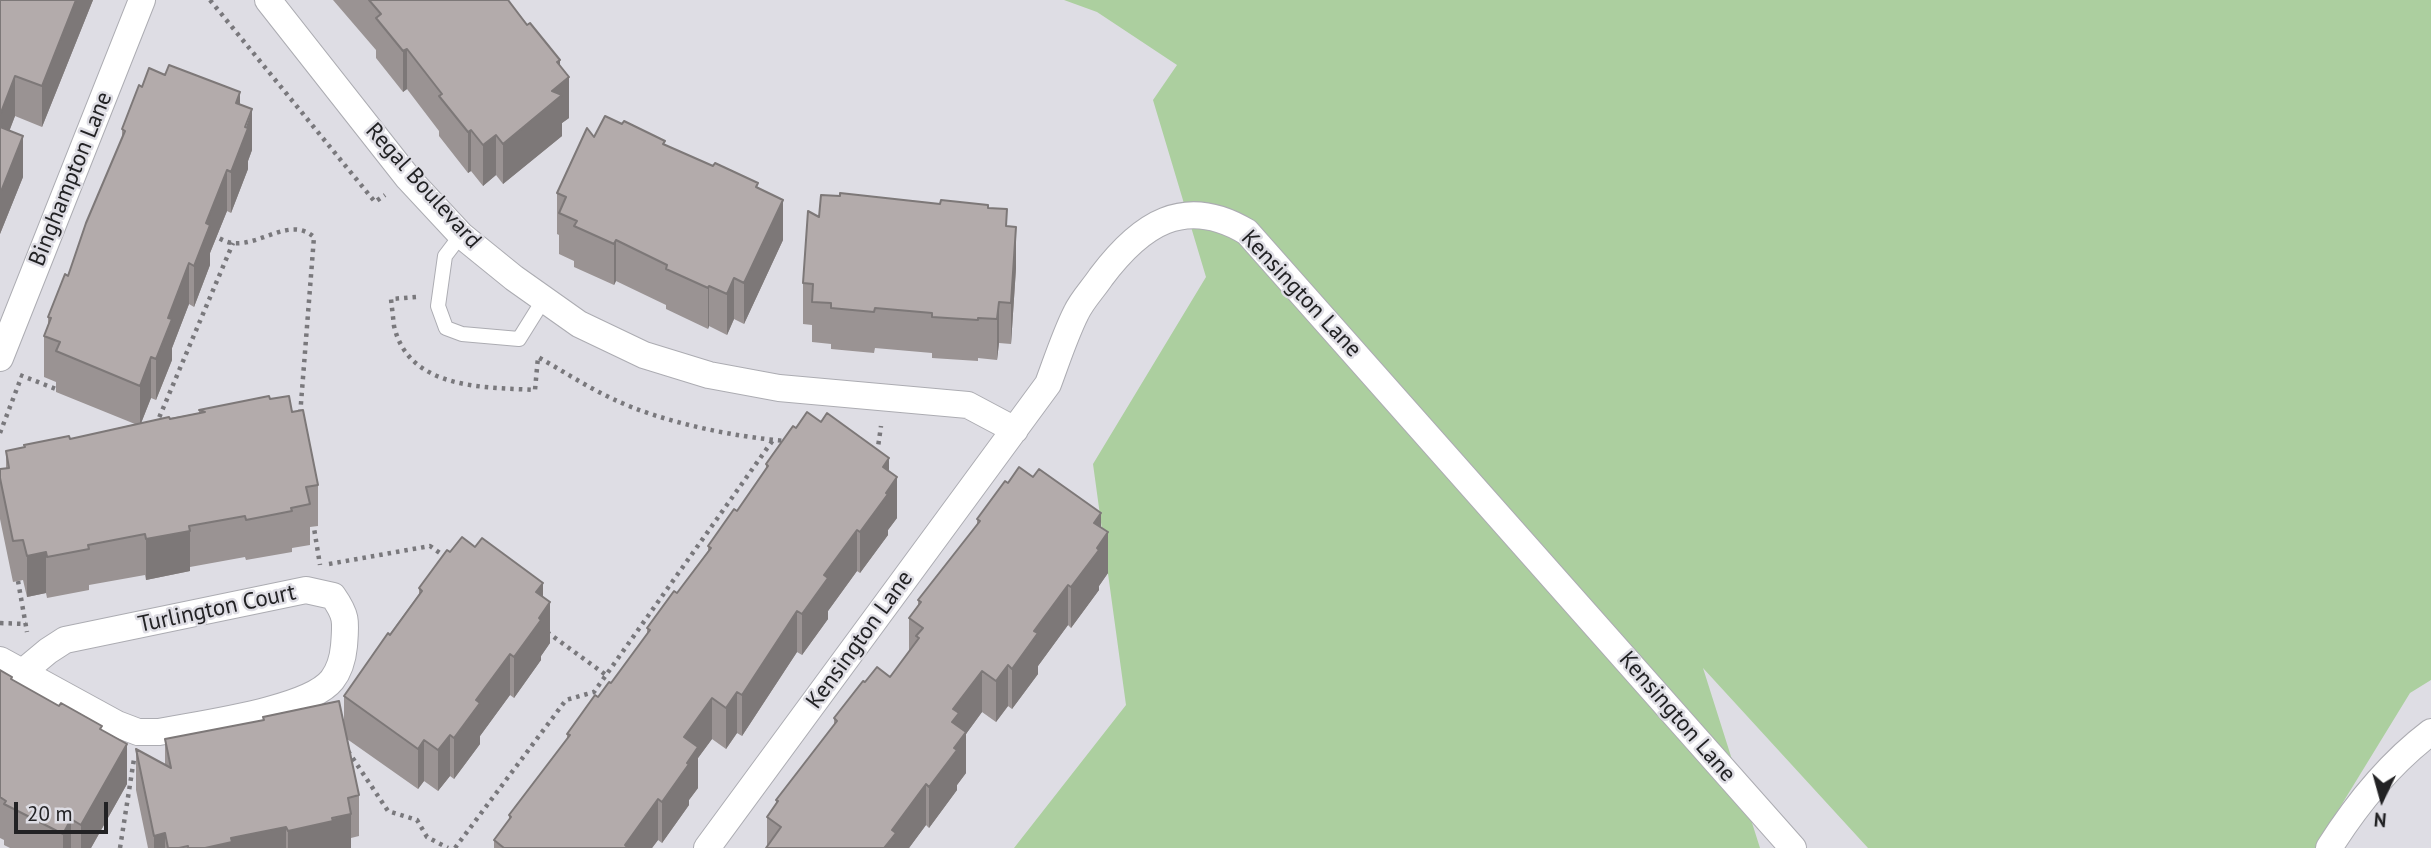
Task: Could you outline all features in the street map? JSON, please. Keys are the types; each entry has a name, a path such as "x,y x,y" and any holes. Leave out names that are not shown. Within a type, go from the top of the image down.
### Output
{"street":[{"name":"Binghampton Lane","path":"6,364 142,0"},
{"name":"Regal Boulevard","path":"268,0 408,178 461,235 514,278 579,324 644,355 709,375 779,388 968,405 1015,430"},
{"name":"Kensington Lane","path":"707,848 1048,384 1076,311 1118,254 1145,230 1165,219 1184,216 1227,220 1247,232 1267,252 1793,848"},
{"name":"Turlington Court","path":"306,590 333,596 345,613 343,657 331,681 312,696 287,706 159,732 138,732 117,724 19,665 65,640 306,590"},
{"path":"2329,848 2376,784 2411,747 2431,732"}],"lane":[{"path":"461,235 445,256 438,306 446,328 462,334 519,339 544,299"}],"path":[{"path":"201,231 233,243 260,239 286,229 307,230 314,237 299,427"},
{"path":"155,428 233,243"},
{"path":"6,364 23,376 71,394"},
{"path":"0,433 23,376"},
{"path":"870,458 878,447 881,426"},
{"path":"455,848 566,699 594,692 773,440"},
{"path":"311,512 326,594"},
{"path":"321,565 430,546 452,562"},
{"path":"18,581 26,624 19,665"},
{"path":"0,624 26,624"},
{"path":"540,627 606,676"},
{"path":"120,848 138,732"},
{"path":"342,742 388,811 418,820 427,837 448,848"}],"green space":[{"path":"1064,0 2431,0 2431,680 2410,693 2315,848 1868,848 1703,668 1760,848 1014,848 1126,705 1093,464 1206,277 1153,100 1177,65 1097,12"}],"building":[{"path":"0,0 76,0 42,86 15,76 0,115"},
{"path":"369,0 508,0 560,60 557,62 569,77 552,91 562,95 503,144 496,135 483,145 471,130 468,132 439,96 442,94 407,49 403,51 376,18 381,14"},
{"path":"169,65 240,92 236,103 252,109 245,127 248,128 231,172 227,170 206,223 210,225 194,266 189,263 168,318 172,319 156,359 151,357 140,386 56,351 60,342 44,336 51,318 48,317 65,274 68,276 86,223 125,131 122,129 139,85 142,87 149,68 165,75"},
{"path":"605,116 622,124 624,121 665,141 663,144 713,166 715,163 758,183 756,187 783,200 744,283 734,278 727,294 709,286 708,288 666,269 667,265 616,240 614,244 574,226 577,221 559,213 566,197 557,193 587,128 594,137"},
{"path":"0,127 23,136 0,194"},
{"path":"840,193 940,204 941,200 1007,209 1006,226 1016,227 1011,303 999,302 997,319 978,320 932,317 932,313 875,308 874,312 831,308 831,303 812,302 813,284 803,283 808,211 819,217 821,195 840,196"},
{"path":"269,396 270,399 289,396 292,412 303,410 318,485 306,487 310,504 291,508 292,511 246,520 245,516 189,526 190,531 146,539 145,534 88,545 89,549 47,557 46,552 27,556 23,540 13,541 0,478 0,469 9,468 6,451 69,436 70,439 169,417 170,419 205,412 199,410"},
{"path":"807,412 821,422 827,413 889,458 883,467 897,477 886,493 888,494 824,575 828,578 802,614 797,611 742,695 737,692 726,708 712,698 684,737 698,747 687,763 689,764 662,802 658,799 625,845 628,848 504,848 494,840 511,817 509,815 570,735 567,734 595,695 598,697 609,682 611,683 650,630 647,628 674,591 677,593 711,548 708,546 734,509 737,511 768,466 766,464 793,426 796,428"},
{"path":"1019,467 1033,477 1039,469 1101,513 1094,523 1108,532 1097,548 1099,550 1071,587 1068,585 1034,631 1038,633 1012,669 1008,665 996,681 982,671 953,709 959,713 952,722 966,732 954,748 957,750 929,787 926,784 892,830 896,833 884,848 766,848 781,827 767,817 778,801 776,800 837,721 834,718 863,681 865,682 877,667 890,677 919,638 916,636 923,628 909,618 921,602 918,600 980,521 977,519 1005,481 1008,483"},
{"path":"462,537 475,547 482,538 543,583 536,592 550,602 539,618 541,620 514,657 510,654 476,700 480,703 454,738 450,735 438,750 424,740 418,749 344,696 388,633 390,635 422,591 419,588 447,550 450,552"},
{"path":"0,670 59,706 61,703 102,726 100,729 127,744 81,825 71,819 63,834 4,804 6,801 0,797"},
{"path":"339,701 359,795 348,798 351,814 288,831 286,827 231,838 232,842 205,848 168,848 165,833 154,836 136,749 171,768 165,739 264,720 263,717"}]}
